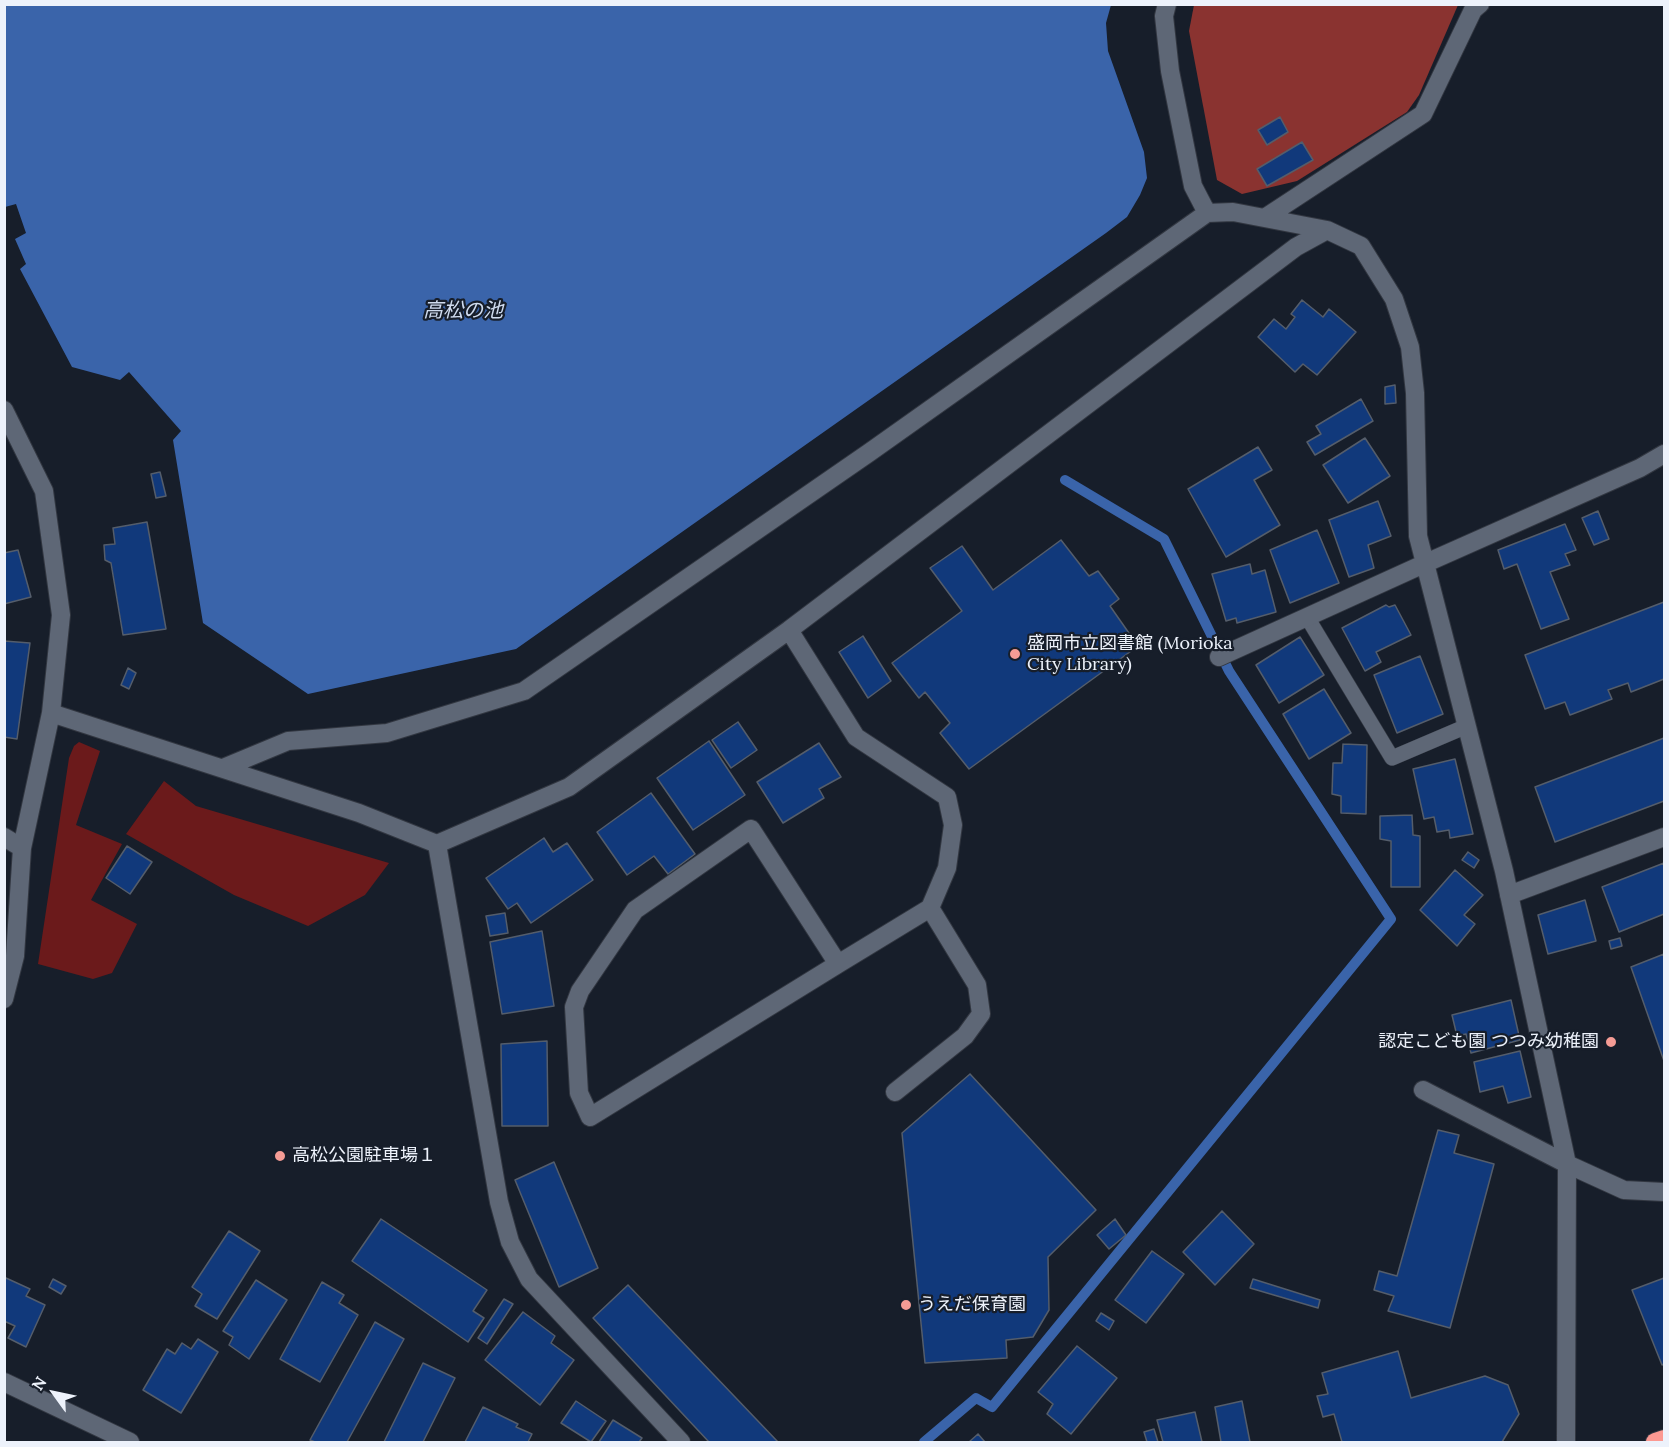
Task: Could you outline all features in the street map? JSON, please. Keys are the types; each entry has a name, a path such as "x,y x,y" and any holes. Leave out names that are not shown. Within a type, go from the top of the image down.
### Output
{"highway":[{"path":"1655,1443 1665,1439"}],"street":[{"path":"1167,4 1164,16 1170,71 1193,186 1207,213"},
{"path":"1266,217 1423,114 1473,10 1480,4"},
{"path":"223,768 288,741 387,733 524,691 870,452 1207,213 1233,212 1327,230 1360,246 1394,299 1410,347 1415,393 1418,536 1509,896 1567,1164 1566,1443"},
{"path":"51,713 359,813 437,844 569,787 789,630 1296,248 1327,230"},
{"path":"4,410 44,491 62,615 51,713 22,848 4,999"},
{"path":"1224,655 1426,562 1641,468 1665,454"},
{"path":"789,630 856,737 946,797 953,825 947,868 930,908 590,1116 579,1093 574,1007 580,991 634,910 751,829 838,964"},
{"path":"4,837 22,848"},
{"path":"1509,896 1665,837"},
{"path":"437,844 499,1202 510,1242 529,1279 681,1443"},
{"path":"895,1092 965,1036 981,1014 977,985 930,908"},
{"path":"1423,1090 1567,1164 1624,1190 1665,1192"},
{"path":"4,1382 130,1443"}],"lane":[{"path":"1307,617 1392,758 1467,726"}],"shaded area":[{"path":"1194,5 1458,5 1419,95 1407,112 1297,181 1242,194 1217,180 1189,31"},
{"path":"79,742 100,751 76,825 122,844 91,900 137,924 112,973 93,979 38,964 69,758 74,746"},
{"path":"164,781 196,806 389,863 365,895 308,926 234,895 126,834"}],"water":[{"name":"高松の池","path":"4,5 1111,5 1106,23 1108,51 1144,152 1147,178 1127,217 1106,233 516,649 308,694 203,623 173,440 181,431 129,372 120,380 72,367 20,269 26,264 15,239 26,233 16,204 5,207"}],"building":[{"path":"1280,117 1288,132 1267,145 1258,130"},
{"path":"1302,142 1313,160 1267,186 1257,169"},
{"path":"1302,300 1323,317 1329,309 1356,332 1317,375 1303,364 1295,372 1258,337 1274,319 1286,329 1295,317 1291,314"},
{"path":"1395,385 1396,403 1385,404 1385,387"},
{"path":"1361,399 1373,421 1315,455 1307,442 1321,434 1316,426"},
{"path":"1365,438 1390,476 1348,503 1323,465"},
{"path":"1258,447 1272,470 1254,480 1280,525 1226,557 1188,489"},
{"path":"160,472 166,496 156,498 151,474"},
{"path":"1378,501 1391,536 1368,545 1374,568 1349,577 1329,520"},
{"path":"1598,511 1609,539 1594,545 1582,518"},
{"path":"147,522 166,629 123,635 111,563 105,560 104,545 115,544 113,528"},
{"path":"1565,524 1576,550 1565,554 1570,565 1550,572 1569,619 1541,629 1517,564 1504,569 1498,550"},
{"path":"1317,530 1339,583 1290,603 1270,550"},
{"name":"盛岡市立図書館 (Morioka City Library)","path":"1061,540 1089,576 1098,571 1119,599 1110,606 1138,646 969,769 940,733 950,723 925,692 919,698 892,663 962,611 930,568 962,546 993,590"},
{"path":"18,550 31,597 4,604 4,553"},
{"path":"1250,564 1252,574 1265,570 1276,612 1237,623 1236,618 1226,621 1212,574"},
{"path":"1664,602 1664,679 1631,692 1628,683 1608,690 1612,699 1570,715 1565,702 1545,709 1525,655"},
{"path":"1386,605 1389,607 1395,605 1411,635 1376,652 1381,662 1365,671 1342,628"},
{"path":"863,636 891,681 868,698 839,652"},
{"path":"1300,637 1324,675 1279,703 1256,665"},
{"path":"4,641 30,643 17,739 4,737"},
{"path":"1420,656 1443,714 1397,733 1374,675"},
{"path":"128,668 136,673 129,689 121,685"},
{"path":"1324,689 1351,733 1309,759 1283,714"},
{"path":"738,722 757,750 731,768 712,740"},
{"path":"1664,738 1664,801 1555,842 1535,787"},
{"path":"709,741 745,795 693,830 657,778"},
{"path":"819,743 841,777 819,789 824,798 783,823 757,782"},
{"path":"1343,744 1367,745 1366,814 1341,813 1341,796 1332,794 1333,763 1342,763"},
{"path":"1455,759 1473,834 1450,838 1449,830 1437,832 1434,817 1424,819 1413,769"},
{"path":"651,793 695,854 668,874 654,856 627,875 597,832"},
{"path":"1412,815 1413,835 1420,836 1420,887 1391,887 1391,841 1380,839 1380,816"},
{"path":"544,838 553,852 567,843 593,880 531,923 517,903 508,909 486,878"},
{"path":"127,846 152,862 130,894 106,878"},
{"path":"1468,852 1479,860 1474,868 1462,860"},
{"path":"1664,863 1664,914 1619,932 1602,887"},
{"path":"1455,870 1483,895 1464,915 1475,924 1457,946 1420,910"},
{"path":"1585,900 1596,941 1548,954 1538,915"},
{"path":"505,913 508,933 490,936 486,916"},
{"path":"542,931 554,1006 502,1014 490,942"},
{"path":"1620,938 1622,946 1611,949 1609,941"},
{"path":"1664,954 1664,1061 1631,967"},
{"path":"1511,1000 1520,1040 1471,1053 1466,1034 1457,1036 1452,1015"},
{"path":"547,1041 548,1126 502,1126 501,1044"},
{"path":"1520,1051 1531,1097 1508,1103 1503,1086 1480,1092 1474,1062"},
{"path":"970,1074 1096,1210 1048,1257 1049,1310 1033,1337 1006,1340 1007,1358 925,1363 902,1133"},
{"path":"1438,1130 1459,1135 1454,1153 1494,1164 1450,1328 1388,1311 1394,1296 1374,1290 1379,1271 1397,1276"},
{"path":"554,1162 598,1268 559,1287 515,1180"},
{"path":"1222,1211 1254,1244 1215,1285 1183,1252"},
{"path":"381,1219 487,1290 473,1311 484,1318 468,1342 352,1261"},
{"path":"1115,1219 1126,1235 1109,1249 1097,1235"},
{"path":"229,1231 260,1251 217,1319 195,1306 202,1294 192,1287"},
{"path":"1152,1251 1184,1274 1146,1323 1115,1300"},
{"path":"6,1278 30,1289 26,1296 45,1305 26,1347 8,1338 15,1326 4,1321 4,1281"},
{"path":"1664,1278 1664,1364 1662,1365 1632,1290"},
{"path":"53,1279 66,1286 61,1294 49,1287"},
{"path":"1253,1279 1320,1300 1318,1308 1250,1288"},
{"path":"256,1280 287,1300 249,1359 229,1345 233,1337 223,1331"},
{"path":"322,1282 344,1295 339,1303 358,1315 320,1382 280,1359"},
{"path":"628,1285 778,1442 709,1442 593,1318"},
{"path":"504,1299 513,1304 487,1344 478,1338"},
{"path":"523,1312 555,1336 551,1343 574,1360 540,1405 485,1360"},
{"path":"1101,1313 1114,1321 1109,1330 1096,1321"},
{"path":"375,1322 404,1339 347,1442 310,1440"},
{"path":"198,1339 218,1352 181,1413 143,1390 167,1349 175,1354 182,1343 191,1349"},
{"path":"1077,1346 1117,1378 1071,1434 1047,1414 1053,1404 1038,1392"},
{"path":"1398,1351 1411,1398 1485,1376 1508,1385 1519,1414 1502,1442 1342,1442 1334,1414 1323,1417 1317,1396 1328,1394 1322,1373"},
{"path":"423,1363 455,1378 423,1442 384,1442"},
{"path":"576,1401 606,1421 591,1442 561,1423"},
{"path":"1242,1401 1250,1442 1221,1442 1215,1407"},
{"path":"483,1407 518,1424 516,1427 532,1434 528,1442 465,1442"},
{"path":"1195,1412 1202,1442 1163,1442 1157,1420"},
{"path":"613,1420 642,1438 639,1442 599,1442"},
{"path":"1154,1429 1158,1442 1147,1442 1144,1432"},
{"path":"978,1434 985,1442 969,1442"}],"waterway":[{"path":"924,1442 976,1398 992,1407 1391,919 1229,671 1164,539 1065,480"}],"place":[{"name":"盛岡市立図書館 (Morioka City Library)","path":"1015,654"},
{"name":"認定こども園 つつみ幼稚園","path":"1611,1042"},
{"name":"高松公園駐車場１","path":"280,1156"},
{"name":"うえだ保育園","path":"906,1305"}]}
